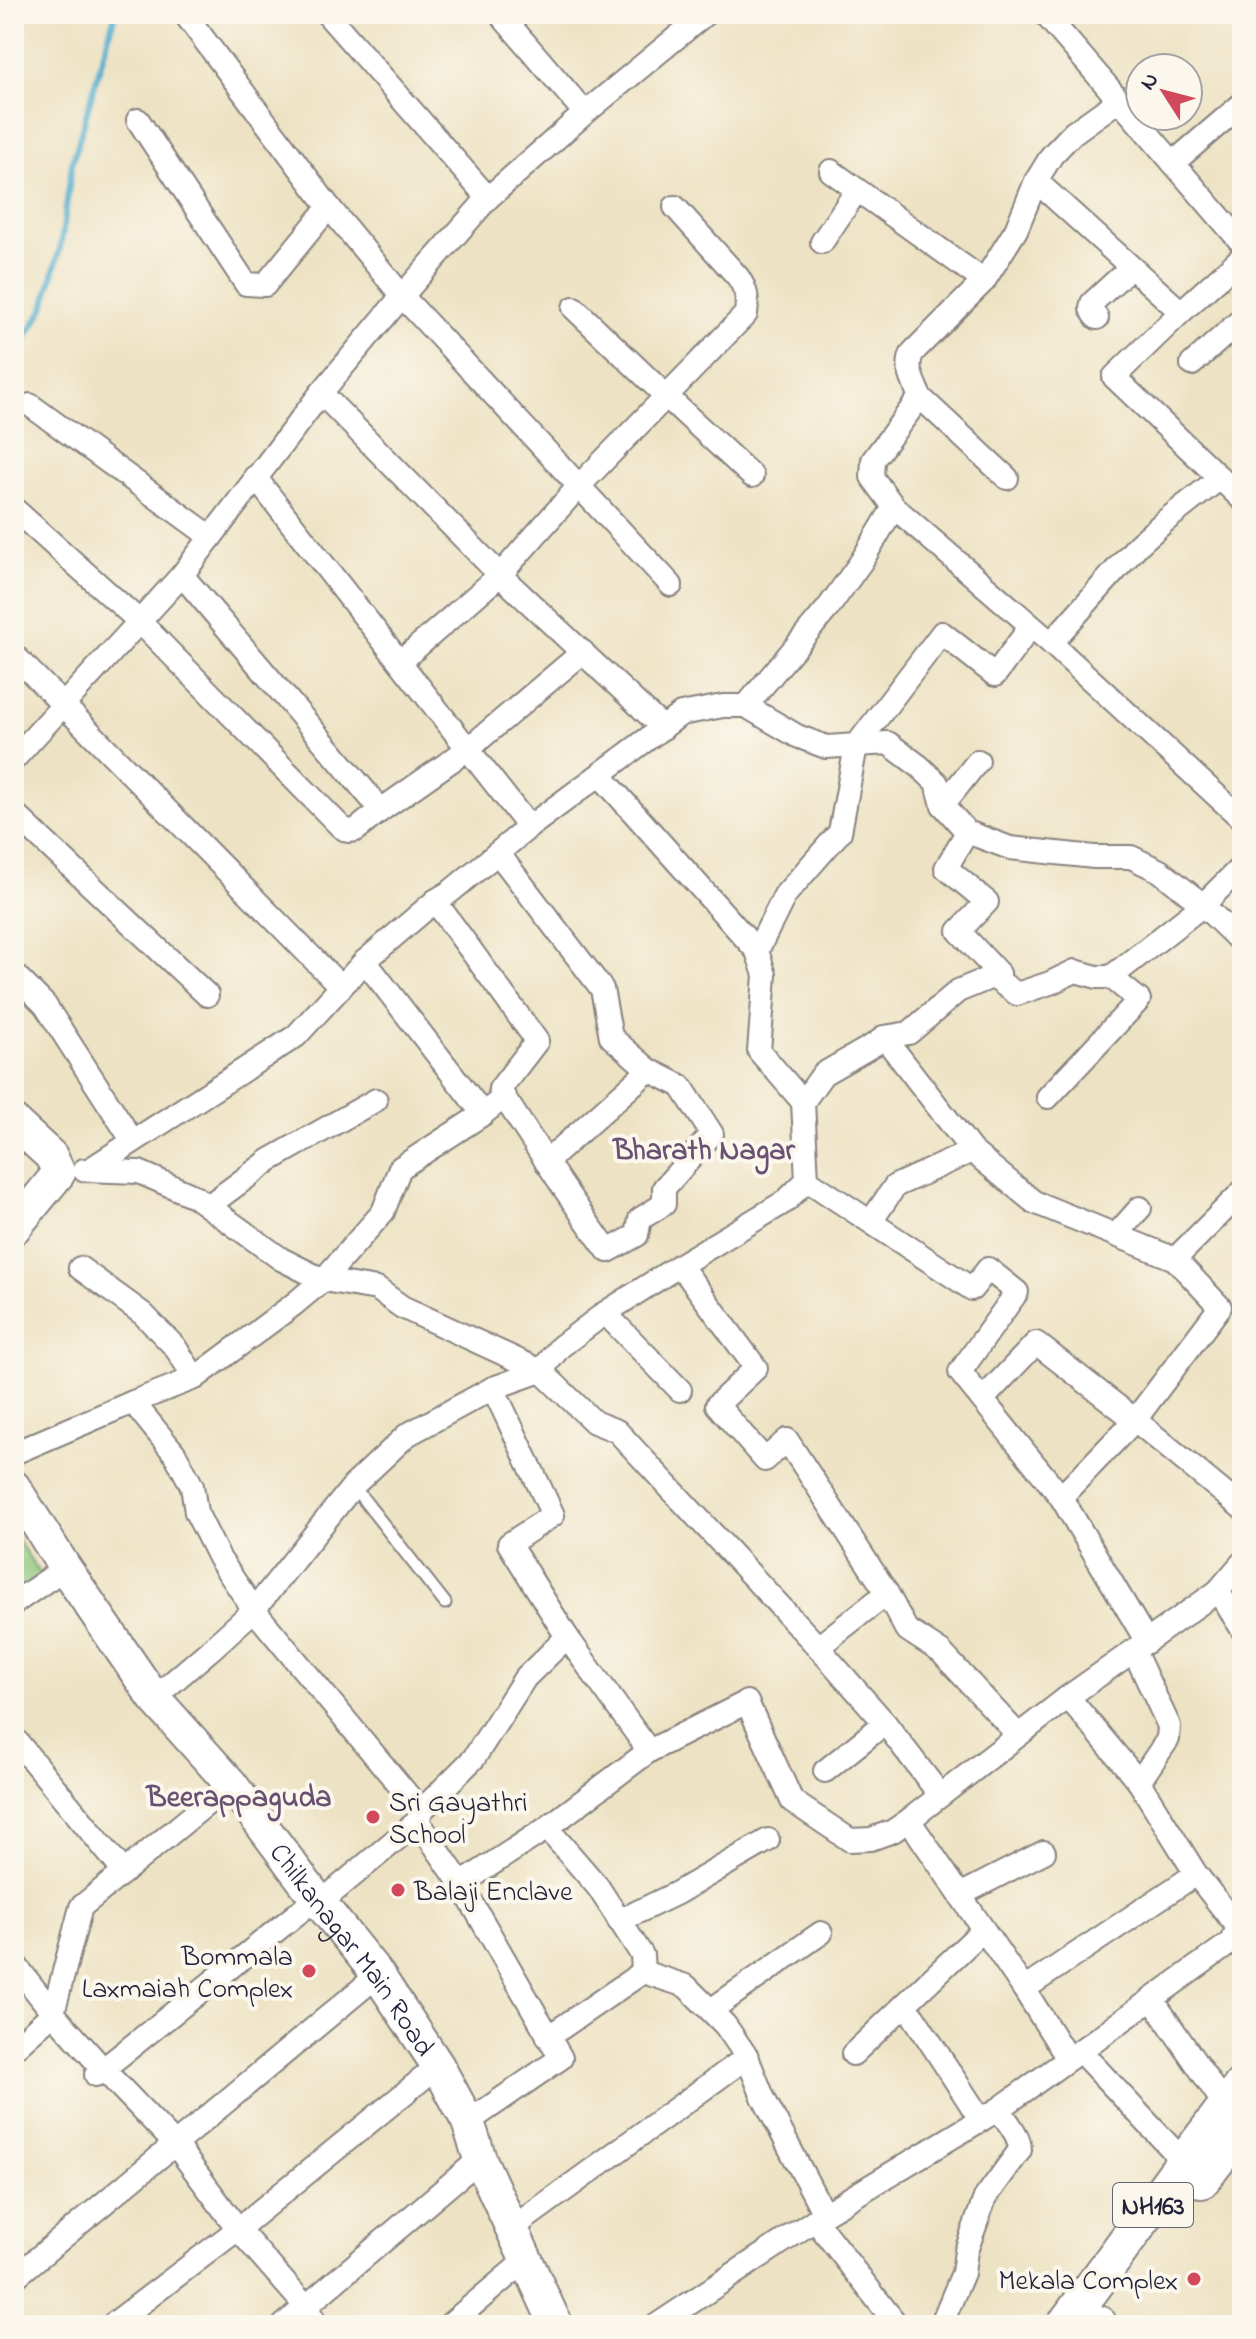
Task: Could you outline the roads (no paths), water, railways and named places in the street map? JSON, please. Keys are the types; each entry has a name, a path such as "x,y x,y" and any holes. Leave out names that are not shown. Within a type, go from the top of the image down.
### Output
{"highway":[{"name":"NH163","path":"1090,2324 1184,2162 1237,2107"},
{"name":"NH163","path":"1090,2324 1206,2173 1237,2107"}],"main road":[{"path":"14,1122 51,1156 74,1171 14,1228"},
{"name":"Chilkanagar Main Road","path":"14,1487 154,1698 231,1784 378,1975 438,2066 468,2122 480,2159 556,2325"}],"street":[{"path":"185,14 329,207 402,296 671,585"},
{"path":"327,14 488,198"},
{"path":"500,14 585,113"},
{"path":"1045,14 1242,243"},
{"path":"14,759 182,575 321,393 488,198 692,18"},
{"path":"1007,478 920,397 908,360 984,281 1016,230 1036,181 1052,155 1073,133 1119,100"},
{"path":"1173,163 1242,104"},
{"path":"138,120 246,284 265,285 329,207"},
{"path":"831,171 984,281"},
{"path":"1036,181 1181,312"},
{"path":"822,242 857,190"},
{"path":"401,661 500,575 578,487 746,314 748,299 738,277 675,207"},
{"path":"1242,257 1114,377 1242,499"},
{"path":"1097,318 1091,309 1092,303 1131,267"},
{"path":"574,308 752,476"},
{"path":"1192,364 1242,319"},
{"path":"321,393 500,575 663,728"},
{"path":"920,397 873,460 872,477 894,507 1051,643 1242,819"},
{"path":"30,405 211,537"},
{"path":"255,477 529,827"},
{"path":"1051,643 1138,545 1220,478"},
{"path":"746,706 828,608 861,562 894,507"},
{"path":"14,509 140,622 348,831 356,830 468,749 583,652"},
{"path":"182,575 381,810"},
{"path":"757,951 785,895 840,832 856,746 942,633 995,675 1031,626"},
{"path":"14,655 341,987"},
{"path":"74,1171 132,1140 296,1036 365,961 435,901 681,714 723,706 746,706 797,736 826,747 888,743 937,783 943,805 967,832 1010,848 1094,857 1131,857 1160,871 1203,905 1242,943"},
{"path":"943,805 978,761"},
{"path":"154,1698 254,1610 353,1486 407,1435 493,1388 541,1371 560,1347 605,1313 786,1201 807,1180 808,1151 803,1102 759,1051 765,975 757,951 600,775"},
{"path":"14,813 207,995"},
{"path":"967,832 946,868 987,902 959,931 999,974"},
{"path":"435,901 537,1041 500,1089 608,1251 637,1235 640,1219 664,1204 664,1188 712,1134 681,1086 649,1070 611,1037 602,989 498,853"},
{"path":"999,974 996,979 1017,994 1075,971 1111,977 1203,905 1242,866"},
{"path":"365,961 483,1114"},
{"path":"14,974 45,1005 132,1140"},
{"path":"803,1102 823,1074 884,1037 909,1033 958,991 999,974"},
{"path":"1048,1097 1139,1000 1111,977"},
{"path":"884,1037 972,1151 1034,1202 1175,1259 1220,1307 1135,1420 1061,1497"},
{"path":"546,1162 649,1070"},
{"path":"14,1453 195,1378 323,1280 383,1212 400,1168 504,1097"},
{"path":"208,1206 270,1160 376,1100"},
{"path":"872,1220 895,1186 972,1151"},
{"path":"74,1171 139,1172 194,1196 281,1259 323,1280 377,1289 402,1307 541,1371 594,1422 617,1431 818,1647 885,1723 940,1795"},
{"path":"807,1180 872,1220 972,1289 988,1269 1017,1292 960,1372 1061,1497 1141,1647 1169,1726 1168,1739 1139,1782"},
{"path":"1175,1259 1239,1199"},
{"path":"1116,1235 1140,1208"},
{"path":"680,1265 756,1368 717,1405 765,1460 787,1440 887,1593 906,1629 941,1652 1018,1735"},
{"path":"80,1268 143,1314 175,1347 195,1378"},
{"path":"605,1313 680,1390"},
{"path":"983,1399 1036,1343 1242,1508"},
{"path":"493,1388 553,1515 509,1544 567,1637 649,1751"},
{"path":"133,1402 175,1454 192,1486 196,1512 219,1558 254,1610 419,1816 561,2058 468,2122"},
{"path":"461,1884 547,1828 649,1751 747,1702 792,1801 850,1840 871,1839 893,1831 1068,1697 1218,1591 1242,1563"},
{"path":"14,1603 65,1568"},
{"path":"1218,1591 1242,1629"},
{"path":"818,1647 887,1593"},
{"path":"100,2072 308,1905 320,1903 419,1816 474,1758 525,1678 567,1637"},
{"path":"657,2325 820,2217 990,2115 1230,1943 1240,1925 1196,1874 1139,1782 1068,1697"},
{"path":"825,1771 885,1723"},
{"path":"14,1738 124,1872"},
{"path":"14,2048 53,2013 81,1907 231,1784"},
{"path":"909,1820 1024,1989 1074,2055 1184,2162"},
{"path":"547,1828 598,1887 642,1955 643,1972"},
{"path":"619,1921 677,1893 768,1840"},
{"path":"960,1895 1044,1852"},
{"path":"1024,1989 1196,1874"},
{"path":"853,2054 983,1930"},
{"path":"711,2010 821,1933"},
{"path":"14,1963 100,2072 175,2144 238,2229 311,2316"},
{"path":"548,2037 643,1972"},
{"path":"643,1972 686,1986 725,2025 747,2057 820,2217 885,2321"},
{"path":"14,2278 378,1975"},
{"path":"1152,1999 1237,2107"},
{"path":"914,2017 990,2115 1016,2135 1020,2143 1020,2150 985,2198 966,2251 963,2273 941,2325"},
{"path":"511,2229 747,2057"},
{"path":"112,2325 238,2229 438,2066"},
{"path":"284,2325 311,2316 480,2159"},
{"path":"449,2325 526,2260"}],"lane":[{"path":"353,1486 445,1603"}],"waterway":[{"path":"14,357 44,308 61,244 72,164 115,14"}],"place":[{"name":"Sri Gayathri School","path":"373,1817"},
{"name":"Balaji Enclave","path":"398,1890"},
{"name":"Bommala Laxmaiah Complex","path":"309,1971"},
{"name":"Mekala Complex","path":"1194,2279"}],"district":[{"name":"Bharath Nagar","path":"704,1149"},
{"name":"Beerappaguda","path":"239,1796"}]}
